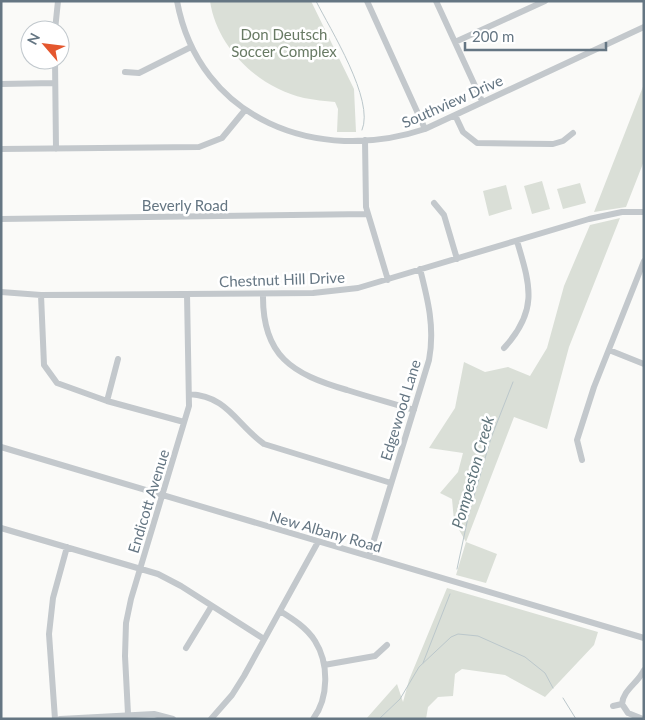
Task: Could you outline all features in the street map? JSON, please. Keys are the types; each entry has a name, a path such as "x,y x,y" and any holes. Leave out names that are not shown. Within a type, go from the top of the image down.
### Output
{"street":[{"path":"56,20 58,1"},
{"name":"Southview Drive","path":"176,1 191,47 218,87 245,110 279,128 311,139 365,140 400,137 425,129 644,27"},
{"path":"367,1 425,129"},
{"path":"436,1 482,101"},
{"path":"455,42 545,1"},
{"path":"124,72 139,73 191,47"},
{"path":"55,70 56,149"},
{"path":"1,84 55,83"},
{"path":"1,150 199,147 222,138 245,110"},
{"path":"455,115 463,132 478,143 553,144 563,141 572,133"},
{"path":"365,140 364,191 368,214 388,280"},
{"path":"434,203 444,215 458,259"},
{"name":"Chestnut Hill Drive","path":"1,292 41,295 263,294 339,291 388,280 589,219 622,212 644,212"},
{"name":"Beverly Road","path":"1,219 368,214"},
{"path":"504,348 519,328 528,302 530,285 518,241"},
{"path":"582,460 577,440 609,350 642,274 644,261"},
{"name":"Edgewood Lane","path":"369,556 414,410 432,342 431,314 420,269"},
{"name":"Endicott Avenue","path":"128,714 126,623 140,569 184,422 189,394 187,294"},
{"path":"263,294 264,318 270,339 279,353 295,370 316,381 414,410"},
{"path":"41,295 43,360 49,375 67,388 106,401 184,422"},
{"path":"609,350 644,364"},
{"path":"106,401 118,359"},
{"path":"189,394 203,395 217,401 233,413 250,434 264,444 391,484"},
{"name":"New Albany Road","path":"1,448 644,638"},
{"path":"1,528 172,580 211,607 264,639"},
{"path":"211,719 232,695 318,542"},
{"path":"55,719 49,634 53,598 66,547"},
{"path":"186,648 211,607"},
{"path":"280,611 312,636 320,651 324,665 324,688 321,705 313,719"},
{"path":"324,665 375,656 387,645"},
{"path":"643,719 628,713 622,704 624,695 641,678 644,670"},
{"path":"614,706 622,704"},
{"path":"60,719 128,714 154,714 173,719"}],"green space":[{"name":"Don Deutsch Soccer Complex","path":"210,1 311,1 354,89 356,132 337,132 338,109 335,102 304,98 287,93 256,75 242,63 221,34 214,18"},
{"path":"644,84 644,161 626,207 594,212"},
{"path":"542,181 550,209 532,214 524,186"},
{"path":"580,183 586,203 563,209 557,189"},
{"path":"506,185 512,209 489,216 483,191"},
{"path":"620,218 569,347 547,429 514,417 466,542 454,521 452,499 440,493 458,472 463,453 429,448 455,408 464,362 485,372 508,367 530,376 547,348 564,286 590,225"},
{"path":"466,542 497,554 486,583 456,575"},
{"path":"447,588 598,632 594,645 545,697 505,675 462,669 455,674 453,696 438,697 428,707 426,719 366,719 397,684 403,702 409,680"}],"waterway":[{"path":"316,1 357,83 364,117 362,130"},
{"name":"Pompeston Creek","path":"457,569 469,513 491,438 513,382"},
{"name":"Pompeston Creek","path":"423,663 450,594"},
{"path":"379,719 400,699 419,667 451,637 458,634 478,636 525,657 545,673 553,688"},
{"path":"563,698 576,719"}]}
